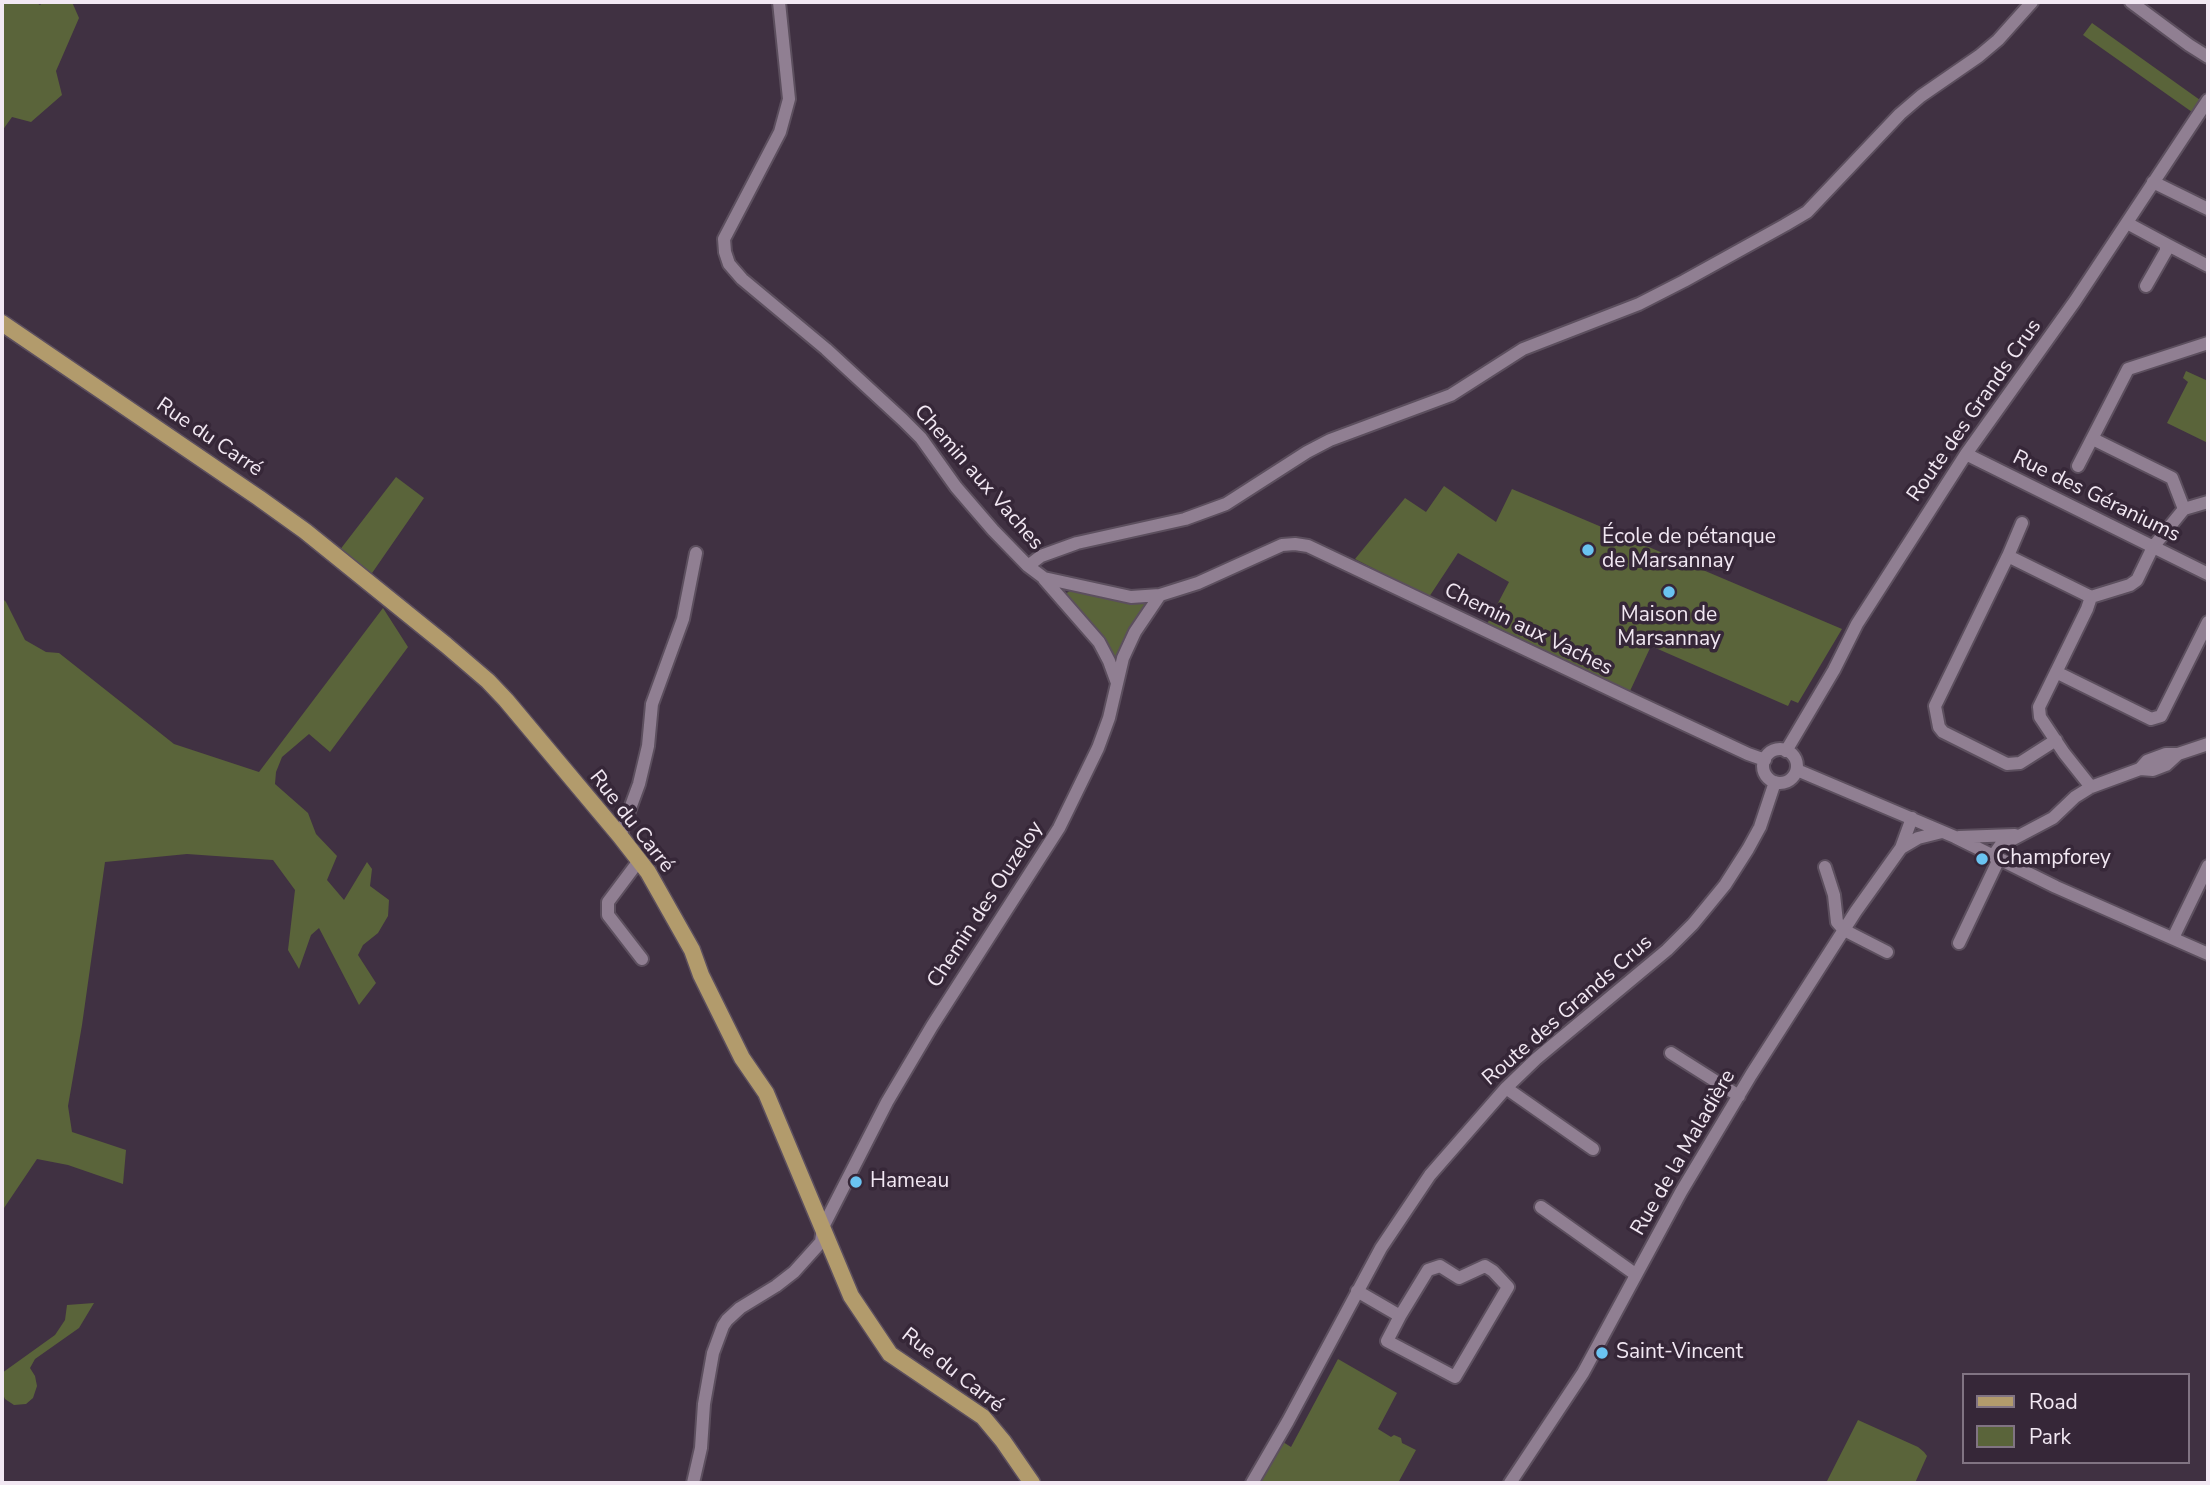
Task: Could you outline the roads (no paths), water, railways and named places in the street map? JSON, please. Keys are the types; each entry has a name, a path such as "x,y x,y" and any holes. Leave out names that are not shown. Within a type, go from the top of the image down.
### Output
{"main road":[{"name":"Rue du Carré","path":"2,323 277,511 446,645 506,700 648,872 692,950 701,975 742,1058 766,1093 851,1296 890,1354 983,1417 1032,1483"}],"street":[{"name":"Chemin aux Vaches","path":"779,2 789,99 776,140 724,239 729,264 742,279 827,349 921,438 985,522 1028,566 1044,578 1131,597 1160,594 1198,583 1282,545 1308,546 1623,696 1765,760"},
{"path":"1028,566 1041,556 1077,543 1185,519 1226,504 1330,440 1451,395 1523,349 1639,304 1774,231 1807,212 1900,114 1998,40 2032,2"},
{"path":"2131,2 2208,57"},
{"name":"Route des Grands Crus","path":"1786,751 1857,624 1966,454 2075,301 2208,100"},
{"path":"2153,183 2208,209"},
{"path":"2127,223 2208,266"},
{"path":"2146,286 2166,251 2166,244"},
{"path":"2078,466 2128,369 2208,343"},
{"path":"2093,439 2172,478 2184,509"},
{"name":"Rue des Géraniums","path":"1966,454 2208,574"},
{"path":"2008,556 2091,597 2130,585 2137,580 2153,547 2184,509 2208,502"},
{"path":"2022,523 1935,711 1942,732 2007,764 2020,763 2056,740"},
{"path":"620,836 639,784 648,746 652,704 683,620 696,553"},
{"path":"1044,578 1099,642 1117,684"},
{"name":"Chemin des Ouzeloy","path":"693,1483 701,1448 713,1353 723,1326 740,1308 794,1272 821,1242 823,1227 887,1102 932,1026 1059,828 1110,719 1123,658 1135,632 1160,594"},
{"path":"2091,597 2039,707 2040,717 2091,787"},
{"path":"2056,672 2151,719 2161,716 2208,622"},
{"path":"1959,943 1992,855 2000,846 2053,818 2075,797 2091,787 2140,769 2153,770 2166,765 2178,754 2208,744"},
{"path":"1773,751 1786,751 1796,760 1797,770 1786,782 1775,782 1765,773 1765,760 1773,751"},
{"path":"1797,770 1949,834 2056,887 2208,954"},
{"name":"Route des Grands Crus","path":"1252,1483 1381,1248 1430,1175 1506,1088 1568,1031 1667,950 1693,924 1725,885 1748,849 1760,827 1775,782"},
{"path":"1916,820 1918,838"},
{"name":"Rue de la Maladière","path":"1510,1483 1583,1373 1681,1192 1739,1096 1844,930 1901,848 1916,820"},
{"path":"1949,834 2022,834"},
{"name":"Rue de la Maladière","path":"1901,848 1918,838 1949,834"},
{"path":"1984,836 1992,855"},
{"path":"638,862 608,902 608,915 642,959"},
{"path":"2173,938 2208,866"},
{"path":"1825,867 1834,895 1837,922 1844,930 1887,952"},
{"path":"1671,1053 1739,1096"},
{"path":"1506,1088 1594,1149"},
{"path":"1541,1207 1635,1274"},
{"path":"1440,1266 1459,1278 1485,1266 1508,1287 1455,1377 1387,1341 1400,1316 1428,1270 1440,1266"},
{"path":"1357,1291 1400,1316"}],"place":[{"name":"École de pétanque de Marsannay","path":"1588,550"},
{"name":"Maison de Marsannay","path":"1669,592"},
{"name":"Champforey","path":"1982,859"},
{"name":"Hameau","path":"856,1182"},
{"name":"Saint-Vincent","path":"1602,1353"}]}
